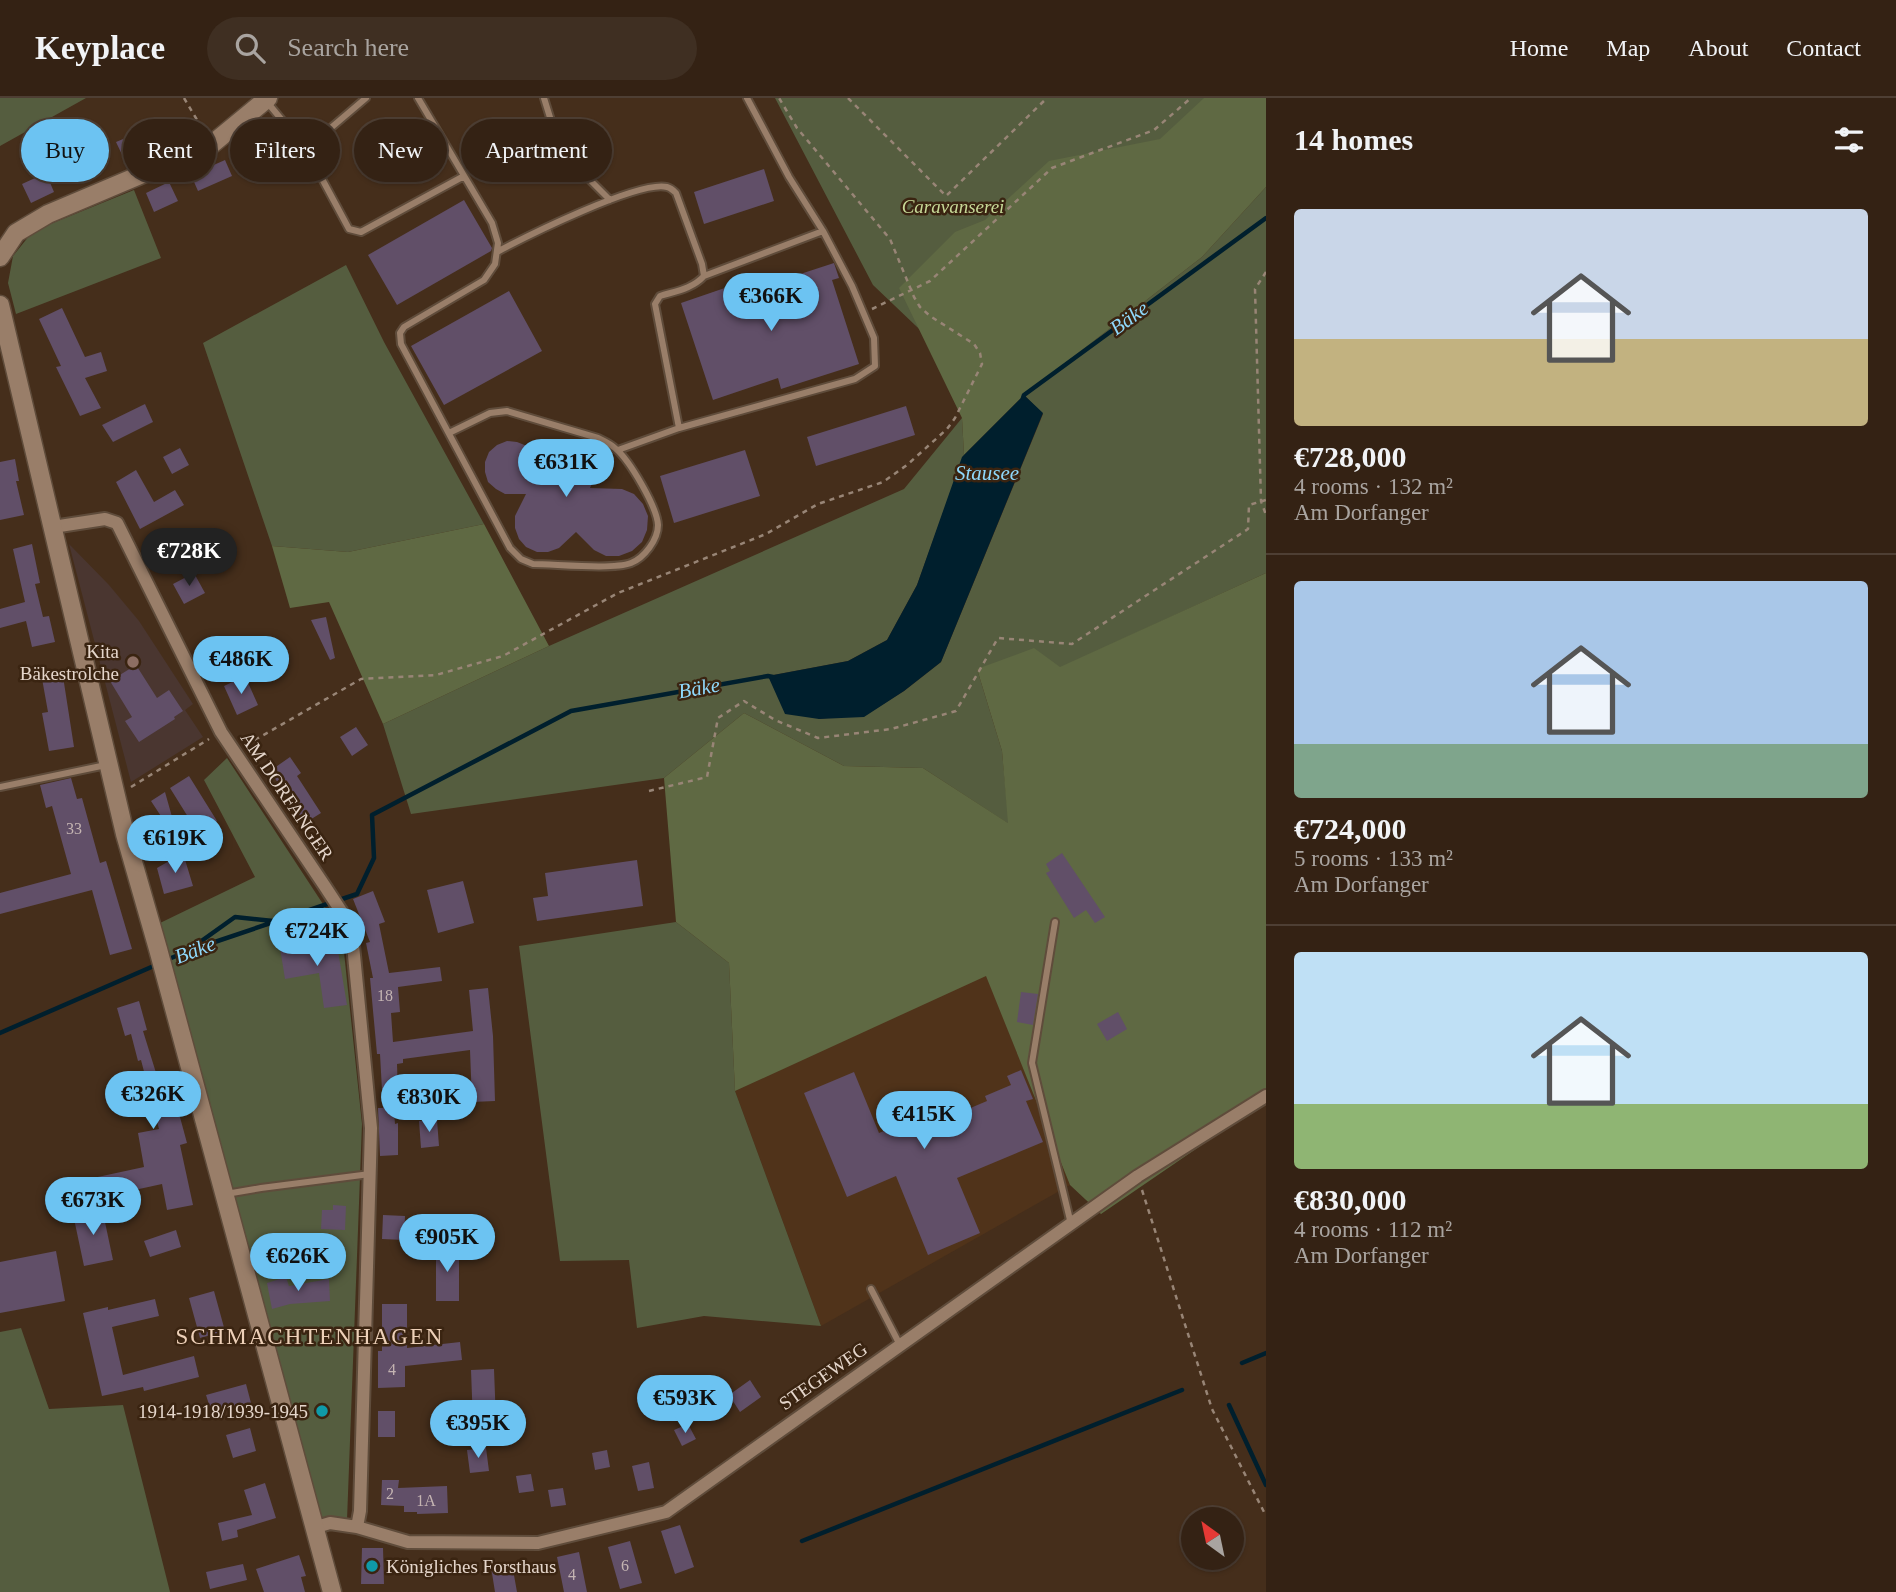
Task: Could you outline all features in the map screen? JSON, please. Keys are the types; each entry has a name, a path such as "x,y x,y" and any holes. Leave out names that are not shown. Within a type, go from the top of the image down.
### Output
{"main road":[{"path":"216,141 267,99"},
{"path":"0,257 16,233 48,214 124,182"},
{"path":"0,305 116,796 332,1592"}],"street":[{"name":"AM DORFANGER","path":"53,527 105,519 117,523 221,732 343,914 352,935 371,1128 370,1174"},
{"name":"STEGEWEG","path":"313,1528 330,1523 356,1527 408,1542 538,1543 666,1512 1138,1176 1266,1096"},
{"path":"356,1527 360,1511 370,1174"}],"lane":[{"path":"340,120 366,98"},
{"path":"418,98 461,171"},
{"path":"544,98 557,140 570,160 610,200"},
{"path":"618,450 679,428 855,379 875,366 874,338 864,313 823,230 789,177 747,98"},
{"path":"267,99 283,119"},
{"path":"324,182 349,229 361,232 461,178"},
{"path":"449,433 490,413 508,411 598,438 618,450 630,466 658,524 651,545 642,556 631,563 617,565 533,564 520,559 510,548 401,344 400,333 404,327 484,280 495,264 498,243 492,223 468,182"},
{"path":"497,252 550,225 610,200 655,187 669,187 676,193 682,205 704,276"},
{"path":"679,428 655,304 660,296 687,288 704,276 823,230"},
{"path":"0,787 108,764"},
{"path":"1055,922 1032,1063 1071,1224"},
{"path":"224,1195 370,1174"},
{"path":"871,1289 900,1345"}],"path":[{"path":"184,98 196,119"},
{"path":"234,752 362,679 436,675 503,656 618,593 766,534 818,504 883,482 907,466 947,429 982,364 981,353 974,344 920,307 890,239 797,128 779,98"},
{"path":"848,98 946,196 1047,98"},
{"path":"864,313 930,281 1052,168 1154,130 1191,98"},
{"path":"1266,272 1255,289 1266,515"},
{"path":"649,791 707,777 718,718 744,701 775,720 818,738 891,729 956,711 998,638 1072,644 1248,529 1249,505 1264,500"},
{"path":"116,796 221,732"},
{"path":"1138,1176 1212,1409 1266,1516"}],"shaded area":[{"name":"Kita Bäkestrolche","path":"69,544 139,621 193,704 185,710 203,737 131,782"},
{"path":"986,975 1070,1185 821,1326 735,1091"}],"green space":[{"path":"0,98 86,98 48,119 21,119 21,134 0,146"},
{"name":"Caravanserei","path":"775,98 1244,98 937,346 873,285"},
{"path":"1204,98 1266,98 1266,187 1202,257 1024,395 964,455 962,418 899,288 955,232 985,220 1049,161 1160,139"},
{"path":"1266,187 1266,573 1060,668 977,669 1002,751 1009,824 923,768 844,766 744,713 664,778 411,814 383,724 549,646 904,489 962,418 964,455 917,585 887,640 848,661 768,676 819,719 869,713 904,691 941,662 1043,414 1024,395 1202,257"},
{"path":"134,190 161,258 16,314 8,283 13,256 33,231"},
{"path":"346,265 384,342 484,524 348,552 272,546 203,343"},
{"path":"484,524 549,646 383,724 329,602 290,608 272,546 348,552"},
{"path":"1266,573 1266,1101 1101,1214 1070,1185 986,976 735,1091 729,963 676,922 664,778 744,713 844,766 923,768 1008,823 1002,751 977,669 1034,648 1060,667"},
{"path":"227,758 342,933 362,1124 347,1520 320,1520 160,923 255,877 204,780"},
{"path":"676,922 729,963 735,1091 821,1326 704,1316 637,1328 629,1260 560,1261 519,946"},
{"path":"21,1328 49,1409 123,1405 170,1592 0,1592 0,1332"}],"water":[{"name":"Stausee","path":"1024,395 1043,413 941,662 864,717 819,719 785,714 768,676 848,661 887,640 917,585 962,457"}],"building":[{"path":"123,139 123,157 116,142"},
{"path":"225,160 230,177 198,191 194,182 216,182 216,164"},
{"path":"764,169 774,201 704,224 694,192"},
{"path":"50,182 54,192 31,203 22,184"},
{"path":"169,182 178,201 154,212 146,193"},
{"path":"464,200 492,248 491,251 397,305 368,255"},
{"path":"834,263 839,278 832,280 859,364 781,389 778,378 713,400 681,303 751,279 754,289"},
{"path":"509,291 542,351 444,405 411,346"},
{"path":"62,308 85,357 101,352 107,371 85,378 101,408 80,416 56,367 61,366 39,319"},
{"path":"145,404 153,422 113,442 102,425"},
{"path":"906,406 915,435 816,466 807,437"},
{"path":"567,440 587,444 594,452 598,461 597,472 590,488 622,489 634,494 643,504 648,516 647,530 642,542 632,551 619,556 606,556 594,550 576,532 559,548 548,552 537,552 526,547 519,539 515,516 526,494 505,494 488,482 485,462 489,452 507,441 517,442 527,446 543,464 557,443"},
{"path":"180,448 189,465 172,474 163,457"},
{"path":"745,450 760,496 674,523 660,476"},
{"path":"15,459 19,481 16,481 24,515 0,520 0,462"},
{"path":"136,470 154,502 175,490 184,505 140,529 116,482"},
{"path":"32,544 40,583 35,584 43,617 49,616 55,642 32,647 26,621 0,628 0,609 25,602 13,549"},
{"path":"194,573 205,593 184,604 173,584"},
{"path":"326,617 335,658 330,660 311,620"},
{"path":"224,638 233,656 216,664 207,647"},
{"path":"136,665 157,698 169,690 183,711 139,742 125,721 132,717 110,681"},
{"path":"62,670 74,747 49,751 42,713 48,712 41,673"},
{"path":"245,676 258,705 237,715 224,686"},
{"path":"356,727 368,745 352,756 340,737"},
{"path":"290,757 301,773 297,776 321,813 305,823 270,771"},
{"path":"189,776 217,821 198,833 170,788"},
{"path":"71,778 77,799 82,798 100,863 106,861 132,949 110,955 92,890 0,914 0,893 71,874 52,806 46,808 40,785"},
{"path":"165,792 178,838 176,839 151,801"},
{"path":"183,853 193,886 164,894 157,868"},
{"path":"1062,853 1105,917 1095,923 1086,910 1074,918 1046,873 1050,871 1046,864"},
{"path":"637,860 643,906 537,921 533,898 548,896 545,873"},
{"path":"463,881 474,923 438,933 427,890"},
{"path":"373,891 385,922 379,924 389,973 440,967 442,981 398,987 400,1012 391,1013 393,1042 473,1031 469,990 488,988 493,1036 495,1101 472,1102 470,1050 403,1059 403,1063 397,1064 398,1096 393,1096 395,1124 398,1123 398,1155 380,1156 378,1108 383,1108 380,1054 377,1054 370,978 373,978 366,943 370,942 353,899"},
{"path":"336,939 347,1005 324,1008 319,973 285,979 280,948"},
{"path":"1021,992 1038,994 1033,1025 1017,1022"},
{"path":"139,1001 147,1030 143,1031 157,1076 168,1073 187,1143 180,1145 193,1205 167,1210 162,1184 98,1198 93,1178 144,1167 138,1133 159,1129 141,1060 138,1061 131,1034 125,1036 117,1008"},
{"path":"1118,1012 1127,1029 1107,1041 1097,1024"},
{"path":"1021,1070 1033,1099 1026,1101 1043,1142 957,1178 980,1233 928,1255 896,1176 847,1197 804,1093 854,1072 879,1133 930,1112 935,1123 987,1101 985,1096 1011,1085 1007,1076"},
{"path":"437,1120 439,1146 421,1148 419,1121"},
{"path":"333,1205 346,1206 345,1230 321,1229 322,1210 333,1210"},
{"path":"102,1208 113,1260 84,1266 73,1214"},
{"path":"383,1215 405,1216 404,1240 382,1239"},
{"path":"176,1230 181,1247 150,1257 144,1241"},
{"path":"436,1248 459,1248 459,1301 436,1301"},
{"path":"56,1251 65,1301 0,1313 0,1262"},
{"path":"286,1277 289,1286 329,1279 330,1301 290,1304 272,1309 267,1283"},
{"path":"214,1291 225,1331 200,1338 189,1298"},
{"path":"155,1299 159,1316 112,1327 123,1375 194,1356 199,1377 144,1391 143,1387 102,1396 83,1313"},
{"path":"382,1304 407,1304 407,1348 460,1342 462,1360 405,1366 405,1387 378,1388 378,1351 382,1351"},
{"path":"494,1369 496,1422 473,1423 471,1370"},
{"path":"750,1380 761,1397 740,1412 729,1395"},
{"path":"246,1384 251,1403 212,1414 206,1395"},
{"path":"378,1411 395,1411 395,1437 378,1437"},
{"path":"688,1424 696,1439 682,1446 674,1430"},
{"path":"250,1428 256,1451 233,1458 226,1435"},
{"path":"486,1448 489,1471 470,1473 467,1450"},
{"path":"607,1450 610,1467 595,1470 592,1453"},
{"path":"649,1462 654,1488 638,1491 632,1466"},
{"path":"531,1474 534,1491 519,1493 516,1476"},
{"path":"382,1480 399,1480 398,1488 447,1486 448,1513 417,1514 404,1512 404,1506 381,1505"},
{"path":"265,1483 276,1518 237,1530 238,1537 222,1541 218,1523 252,1515 244,1490"},
{"path":"563,1488 566,1505 551,1507 548,1490"},
{"path":"680,1525 694,1567 675,1574 661,1531"},
{"path":"630,1541 642,1583 620,1589 608,1547"},
{"name":"Königliches Forsthaus","path":"362,1548 383,1548 384,1584 361,1584"},
{"path":"579,1552 587,1592 564,1592 557,1557"},
{"path":"299,1555 306,1576 301,1577 305,1592 264,1592 256,1569"},
{"path":"243,1564 247,1580 210,1589 206,1572"},
{"path":"512,1564 517,1592 495,1592 491,1567"}],"waterway":[{"name":"Bäke","path":"1023,398 1266,218"},
{"name":"Bäke","path":"164,961 357,894 374,858 372,815 571,711 773,677"},
{"path":"193,947 235,917 273,921"},
{"name":"Bäke","path":"0,1033 156,965"},
{"path":"1242,1363 1266,1353"},
{"path":"802,1541 1182,1390"},
{"path":"1229,1405 1266,1485"}],"place":[{"name":"Kita Bäkestrolche","path":"133,662"},
{"name":"1914-1918/1939-1945","path":"322,1411"},
{"name":"Königliches Forsthaus","path":"372,1566"}],"district":[{"name":"SCHMACHTENHAGEN","path":"310,1336"}]}
